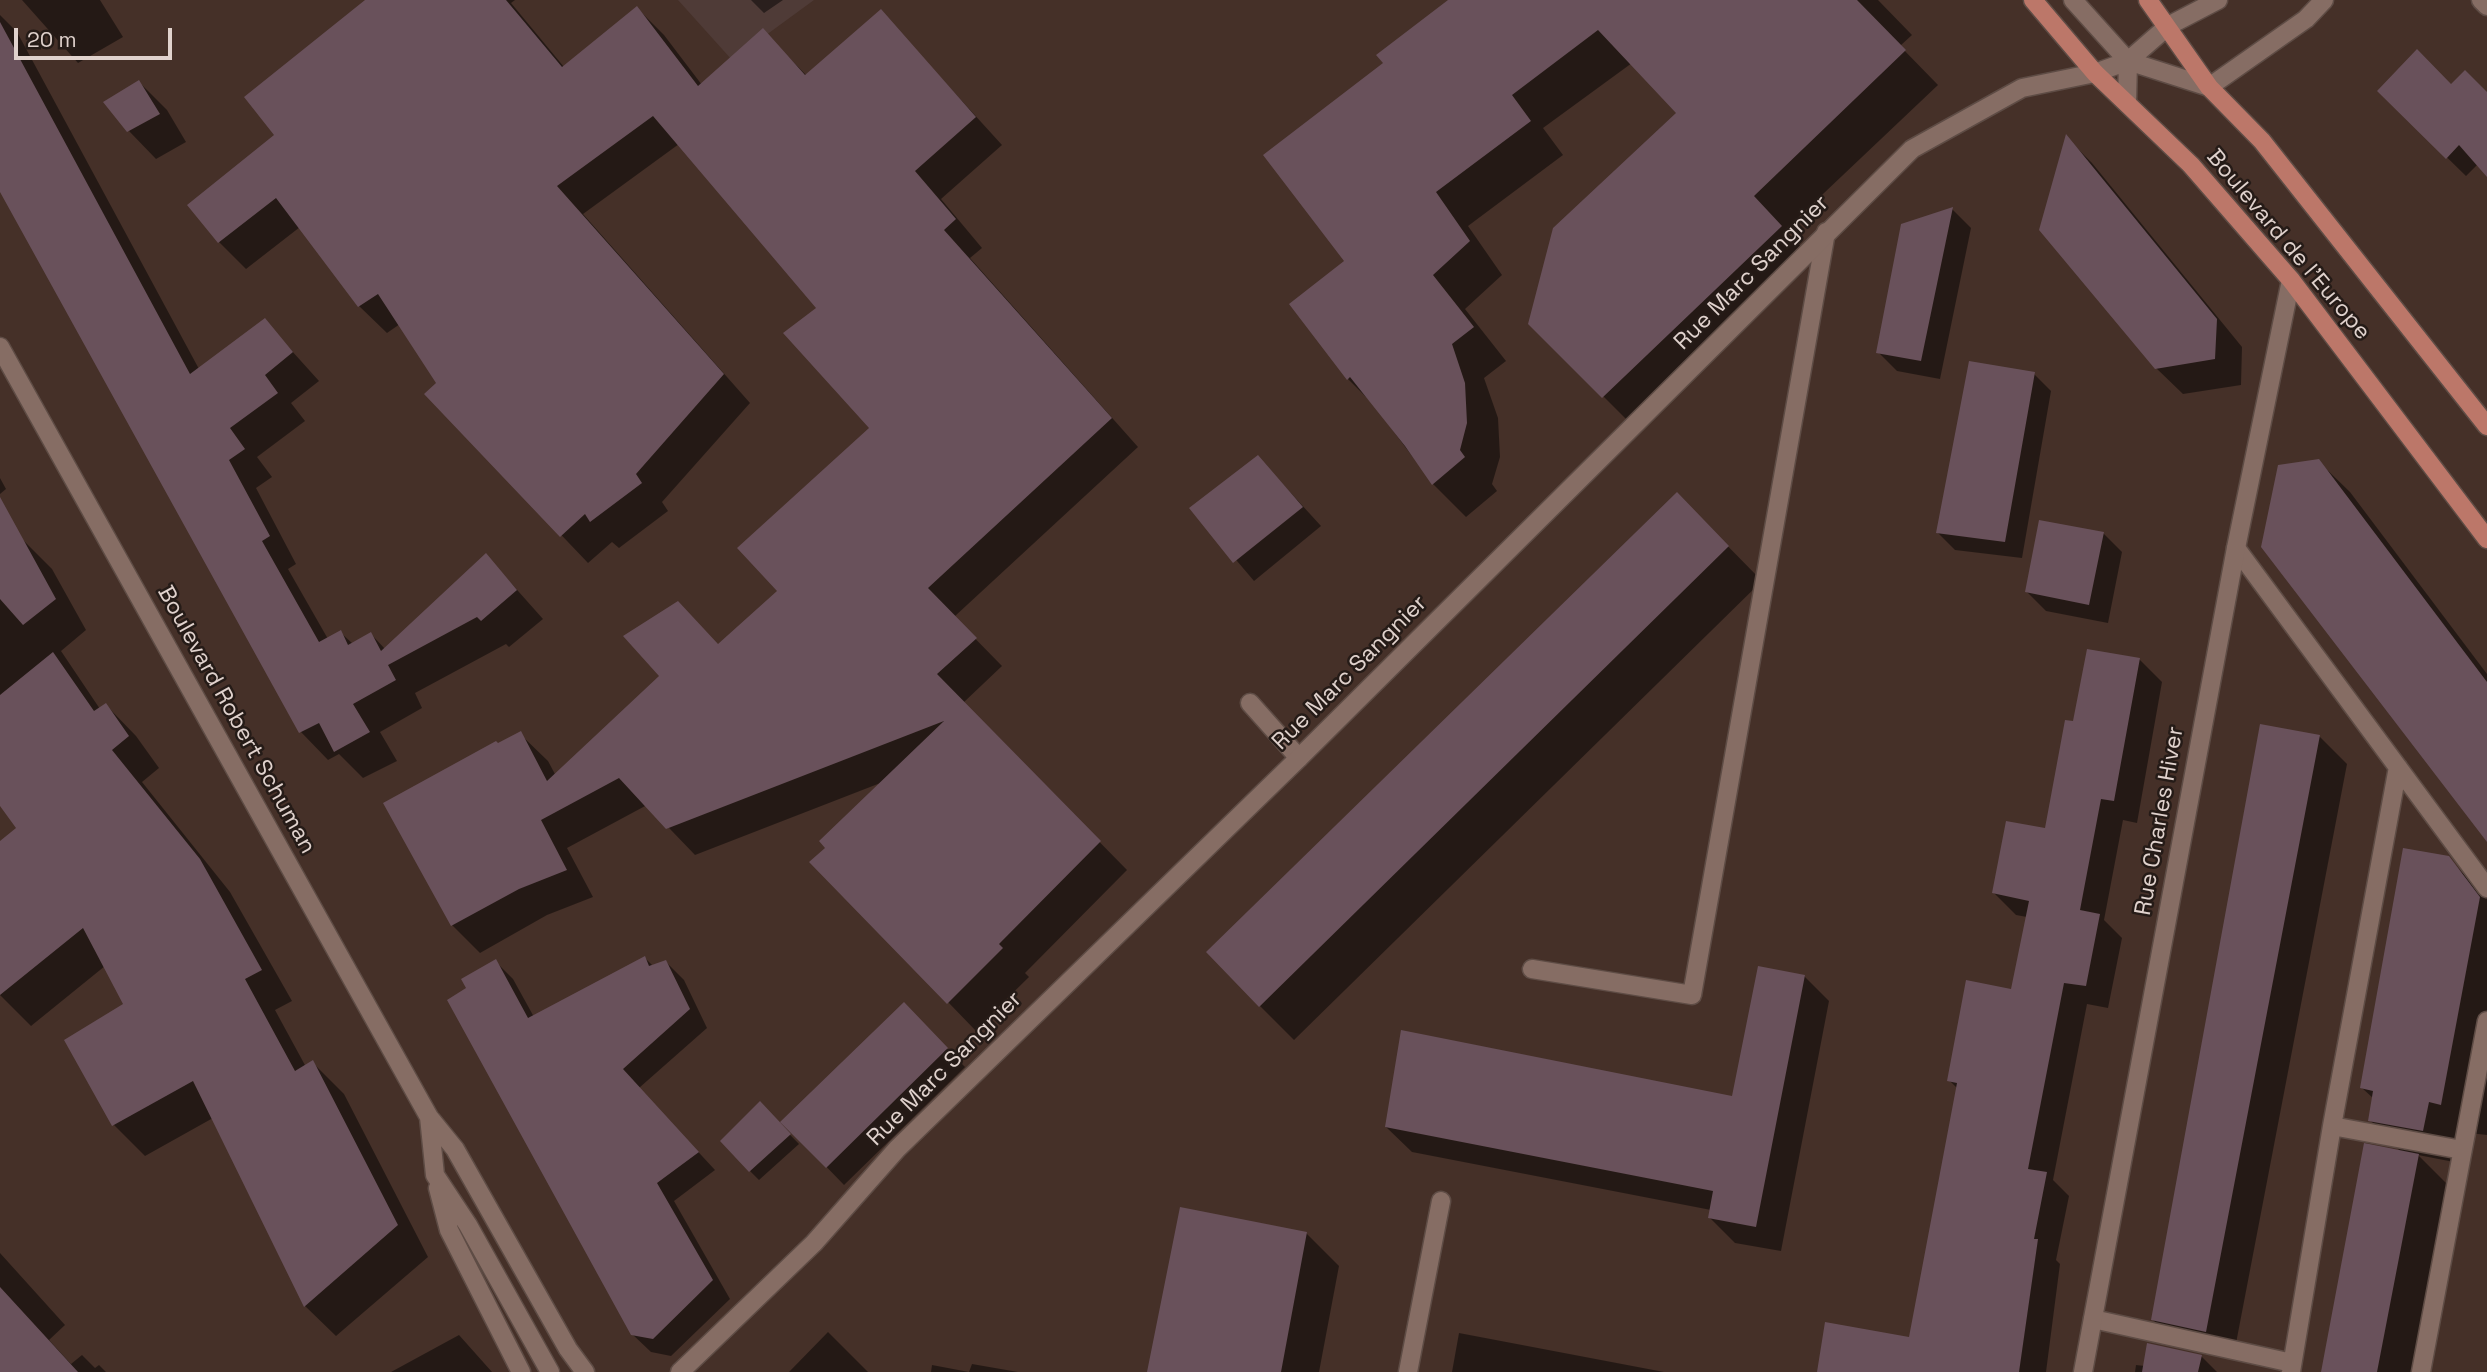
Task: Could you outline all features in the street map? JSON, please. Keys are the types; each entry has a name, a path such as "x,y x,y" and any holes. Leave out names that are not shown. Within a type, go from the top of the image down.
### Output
{"main road":[{"name":"Boulevard de l'Europe","path":"2033,0 2095,73 2191,165 2291,280 2487,539"},
{"name":"Boulevard de l'Europe","path":"2148,0 2209,87 2262,141 2487,426"}],"street":[{"path":"2073,0 2129,61 2209,87 2306,19 2324,0"},
{"path":"2127,103 2129,61 2168,26 2218,0"},
{"path":"2482,0 2487,6"},
{"name":"Rue Marc Sangnier","path":"680,1372 814,1243 897,1149 1299,758 1912,149 2022,88 2095,73 2129,61"},
{"path":"1532,969 1692,995 1826,232"},
{"name":"Rue Charles Hiver","path":"2083,1372 2236,548 2291,280"},
{"name":"Boulevard Robert Schuman","path":"0,346 429,1117 456,1149 568,1349 585,1372"},
{"path":"2236,548 2487,888"},
{"path":"1250,703 1299,758"},
{"path":"2093,1319 2291,1367 2398,767"},
{"path":"2421,1372 2487,1021"},
{"name":"Boulevard Robert Schuman","path":"429,1117 435,1175 449,1230 521,1372"},
{"path":"2332,1126 2462,1150"},
{"name":"Boulevard Robert Schuman","path":"435,1175 468,1224 550,1372"},
{"path":"1408,1372 1441,1201"}],"shaded area":[{"path":"678,0 814,0 732,60"}],"building":[{"path":"365,0 506,0 562,67 637,6 698,86 763,28 805,75 881,9 976,117 915,171 956,219 944,230 1112,418 928,588 977,638 937,674 1101,841 999,944 1003,948 947,1004 809,862 825,848 819,841 944,721 666,829 619,778 541,820 567,870 519,889 451,926 383,803 496,741 498,743 521,731 547,781 659,676 623,636 678,601 718,644 777,591 737,548 869,428 783,333 816,308 653,116 557,186 724,374 636,474 642,483 590,522 585,514 560,537 424,394 436,383 378,294 358,307 276,198 218,243 187,205 274,135 244,97"},
{"path":"1448,0 1857,0 1906,50 1754,196 1782,226 1602,398 1528,324 1553,228 1676,113 1598,30 1512,95 1531,121 1436,192 1470,241 1433,275 1474,327 1452,344 1465,383 1467,423 1460,450 1465,457 1432,485 1405,446 1350,377 1347,380 1289,304 1344,261 1263,155 1383,63 1376,55"},
{"path":"0,22 190,374 265,318 293,352 265,375 278,393 230,428 245,449 229,460 270,536 262,541 319,642 341,630 348,645 371,632 381,651 486,553 517,590 481,621 477,617 388,665 396,680 353,704 370,732 334,752 319,723 299,733 0,192"},
{"path":"2417,49 2451,84 2465,70 2487,92 2487,177 2459,145 2446,159 2377,91"},
{"path":"139,80 160,114 127,132 103,102"},
{"path":"2066,134 2217,319 2215,359 2155,369 2039,230"},
{"path":"1953,207 1921,361 1876,353 1901,224"},
{"path":"1969,361 2035,372 2005,542 1936,533"},
{"path":"1258,455 1303,507 1233,563 1189,508"},
{"path":"2319,459 2487,682 2487,842 2261,547 2278,465"},
{"path":"1677,492 1729,546 1259,1007 1206,952"},
{"path":"0,497 56,599 23,625 0,599"},
{"path":"2039,520 2104,532 2089,605 2025,592"},
{"path":"2087,649 2140,658 2114,801 2101,799 2080,910 2100,914 2086,986 2064,983 2028,1169 2047,1172 2034,1239 2038,1239 2019,1372 1817,1372 1825,1322 1909,1337 1957,1083 1947,1081 1966,980 2011,989 2029,901 1992,893 2006,821 2045,828 2065,720 2073,721"},
{"path":"53,652 94,711 106,703 129,736 112,750 200,859 262,970 245,979 295,1071 313,1060 398,1225 304,1307 193,1081 112,1126 64,1040 123,1004 83,928 0,995 0,841 16,828 0,806 0,695"},
{"path":"2260,724 2320,735 2206,1332 2151,1320"},
{"path":"2403,848 2449,856 2480,897 2441,1105 2429,1102 2423,1131 2368,1121 2373,1091 2360,1088"},
{"path":"645,956 649,966 666,960 690,1009 623,1069 699,1152 657,1183 713,1280 653,1339 631,1335 447,1000 466,988 461,979 496,959 528,1018"},
{"path":"1758,966 1805,975 1756,1227 1708,1218 1713,1191 1385,1127 1401,1030 1732,1096"},
{"path":"904,1002 948,1048 826,1168 780,1122"},
{"path":"760,1101 791,1134 749,1172 720,1141"},
{"path":"2364,1143 2419,1154 2377,1372 2321,1372"},
{"path":"1180,1207 1307,1232 1281,1372 1147,1372"},
{"path":"0,1287 78,1372 0,1372"},
{"path":"2147,1343 2202,1355 2198,1372 2142,1372"}]}
